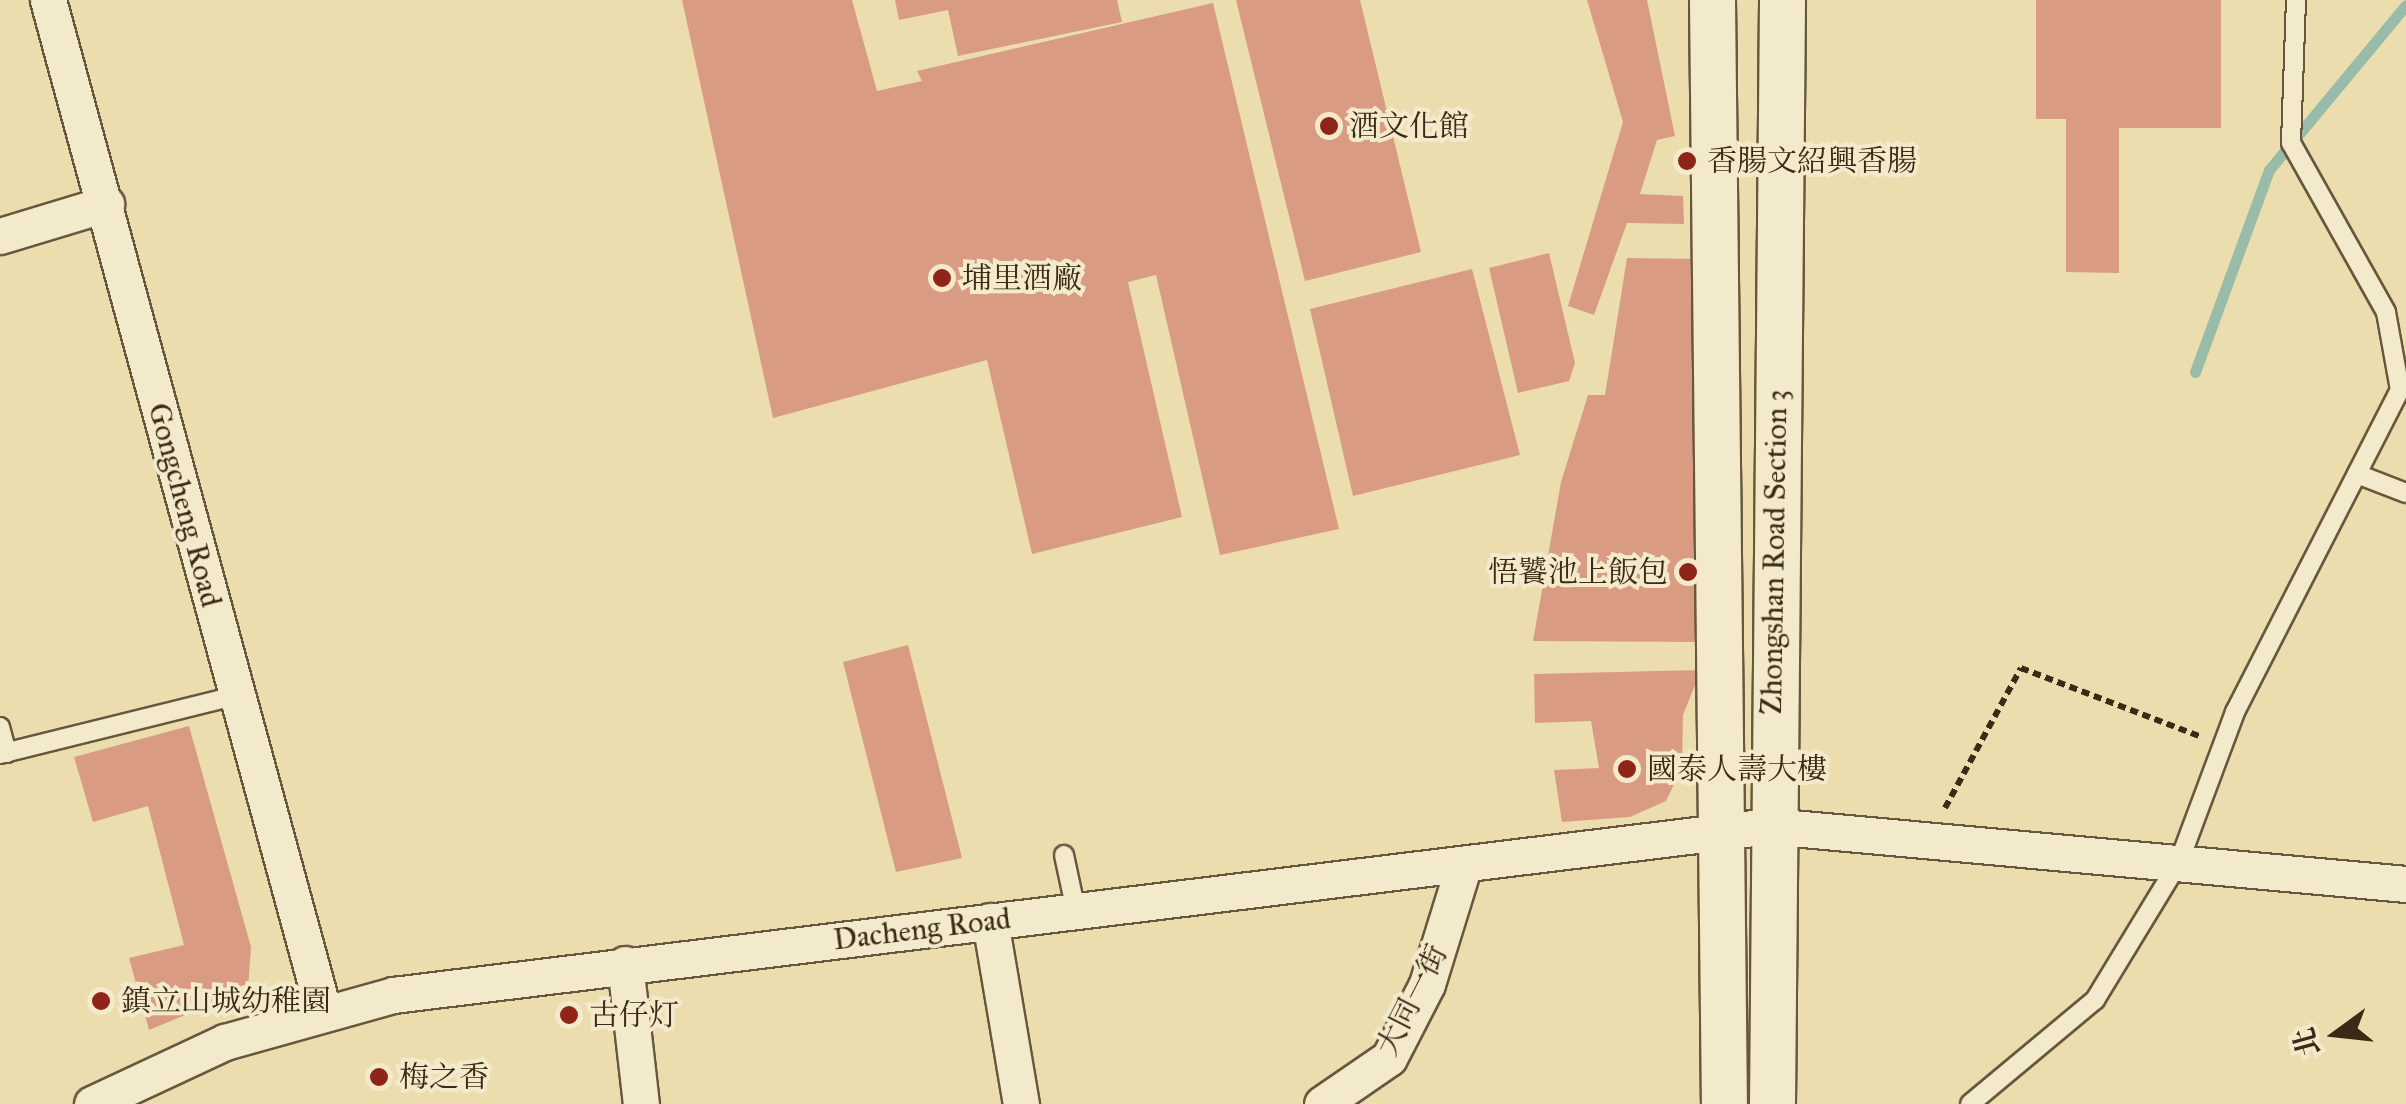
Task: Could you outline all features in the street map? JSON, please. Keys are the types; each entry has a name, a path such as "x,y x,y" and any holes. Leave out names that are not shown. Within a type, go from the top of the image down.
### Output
{"street":[{"name":"Gongcheng Road","path":"48,0 323,1010"},
{"name":"Zhongshan Road Section 3","path":"1712,0 1724,1104"},
{"name":"Zhongshan Road Section 3","path":"1772,1104 1770,826 1782,0"},
{"path":"0,236 106,204"},
{"name":"Dacheng Road","path":"92,1104 225,1042 323,1010 625,964 1463,868 1770,826 2406,884"},
{"name":"大同一街","path":"1322,1104 1389,1058 1426,984 1463,868"},
{"path":"990,921 1020,1104"},
{"path":"625,964 641,1104"}],"lane":[{"path":"1970,1104 2095,1000 2179,862 2223,746 2400,390 2386,312 2291,143 2296,0"},
{"path":"2356,474 2406,493"},
{"path":"0,727 3,754 235,696"},
{"path":"1064,854 1076,911"}],"path":[{"path":"1928,840 2022,668 2223,746"}],"building":[{"name":"埔里酒廠","path":"682,0 852,0 877,91 922,81 917,71 1213,3 1339,529 1220,555 1156,275 1128,282 1182,517 1032,554 987,360 773,418"},
{"path":"895,0 1117,0 1122,22 958,56 948,10 899,20"},
{"name":"酒文化館","path":"1236,0 1360,0 1421,252 1305,281"},
{"path":"1587,0 1647,0 1675,136 1657,140 1640,194 1683,196 1684,224 1627,223 1594,315 1568,306 1623,122"},
{"path":"2036,0 2221,0 2221,128 2119,128 2119,273 2066,272 2066,119 2036,119"},
{"path":"1549,253 1575,363 1569,381 1518,393 1489,268"},
{"path":"1627,258 1704,259 1702,642 1533,641 1561,482 1588,395 1605,395"},
{"path":"1472,269 1520,455 1353,496 1310,309"},
{"path":"908,645 962,858 896,872 843,662"},
{"path":"1701,670 1683,715 1682,768 1666,801 1630,817 1562,822 1554,770 1599,768 1591,721 1535,723 1534,674"},
{"path":"189,726 251,947 248,989 149,1030 129,958 184,945 148,806 93,822 74,757"}],"waterway":[{"path":"2195,372 2269,170 2406,5"}],"place":[{"name":"酒文化館","path":"1329,126"},
{"name":"香腸文紹興香腸","path":"1687,161"},
{"name":"埔里酒廠","path":"942,278"},
{"name":"悟饕池上飯包","path":"1688,572"},
{"name":"國泰人壽大樓","path":"1627,769"},
{"name":"鎮立山城幼稚園","path":"101,1001"},
{"name":"古仔灯","path":"569,1015"},
{"name":"梅之香","path":"379,1077"}]}
